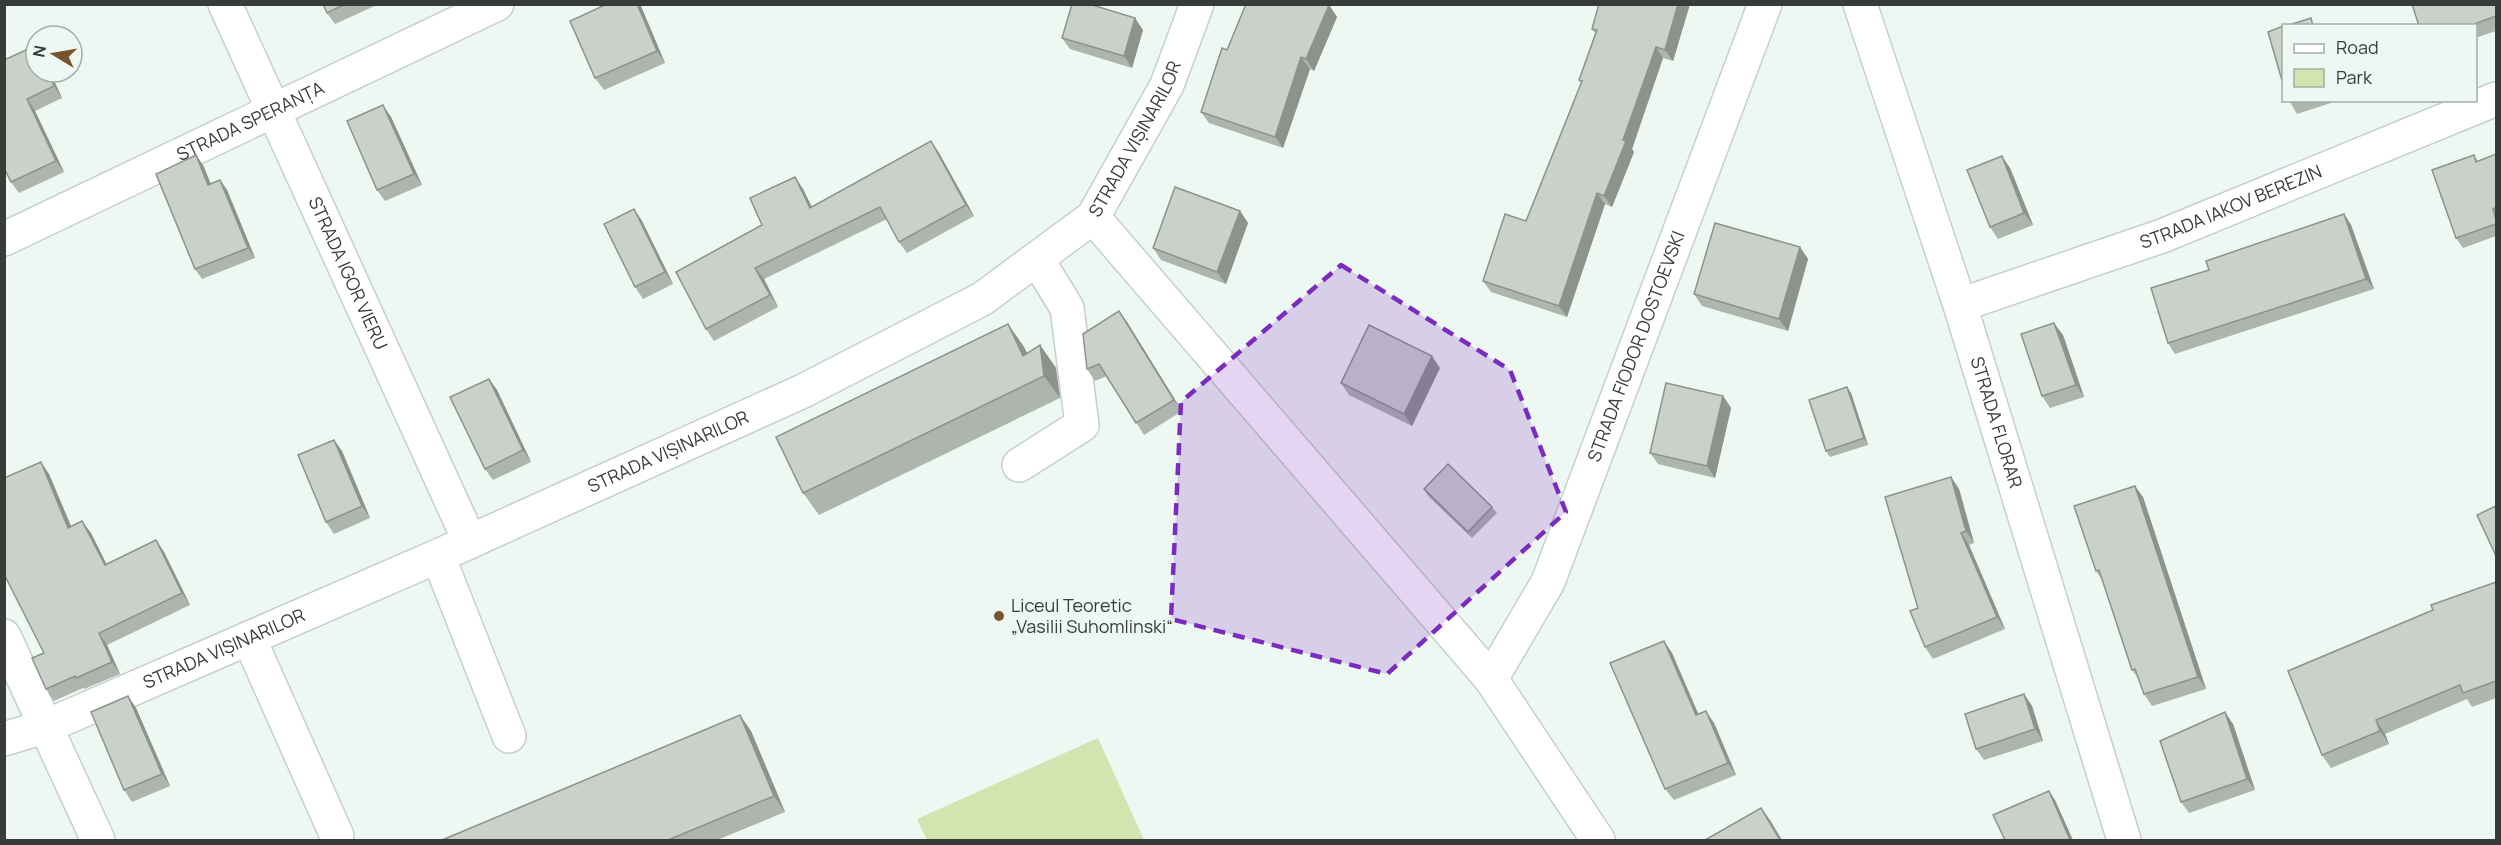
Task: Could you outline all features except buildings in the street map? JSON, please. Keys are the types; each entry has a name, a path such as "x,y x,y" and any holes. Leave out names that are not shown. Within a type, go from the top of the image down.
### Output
{"street":[{"name":"STRADA IGOR VIERU","path":"225,4 470,542"},
{"name":"STRADA SPERANȚA","path":"4,240 497,4"},
{"name":"STRADA VIȘINARILOR","path":"4,739 47,726 470,542 803,391 982,299 1094,217 1167,85 1197,4"},
{"name":"STRADA FIODOR DOSTOEVSKI","path":"1491,679 1548,582 1765,4"},
{"name":"STRADA FLORAR","path":"1860,4 1960,305 2124,840"},
{"name":"STRADA IAKOV BEREZIN","path":"1960,305 2162,236 2496,99"},
{"path":"1094,217 1491,679 1598,840"},
{"path":"1020,465 1083,425 1067,308 1037,259"},
{"path":"438,556 509,736"},
{"path":"4,636 98,840"},
{"path":"249,638 337,836"}],"highlighted area":[{"path":"1341,265 1510,370 1566,512 1387,674 1171,619 1181,402"}],"green space":[{"path":"1098,738 1144,840 927,840 917,819"}],"place":[{"name":"Liceul Teoretic „Vasilii Suhomlinski“","path":"999,616"}]}
